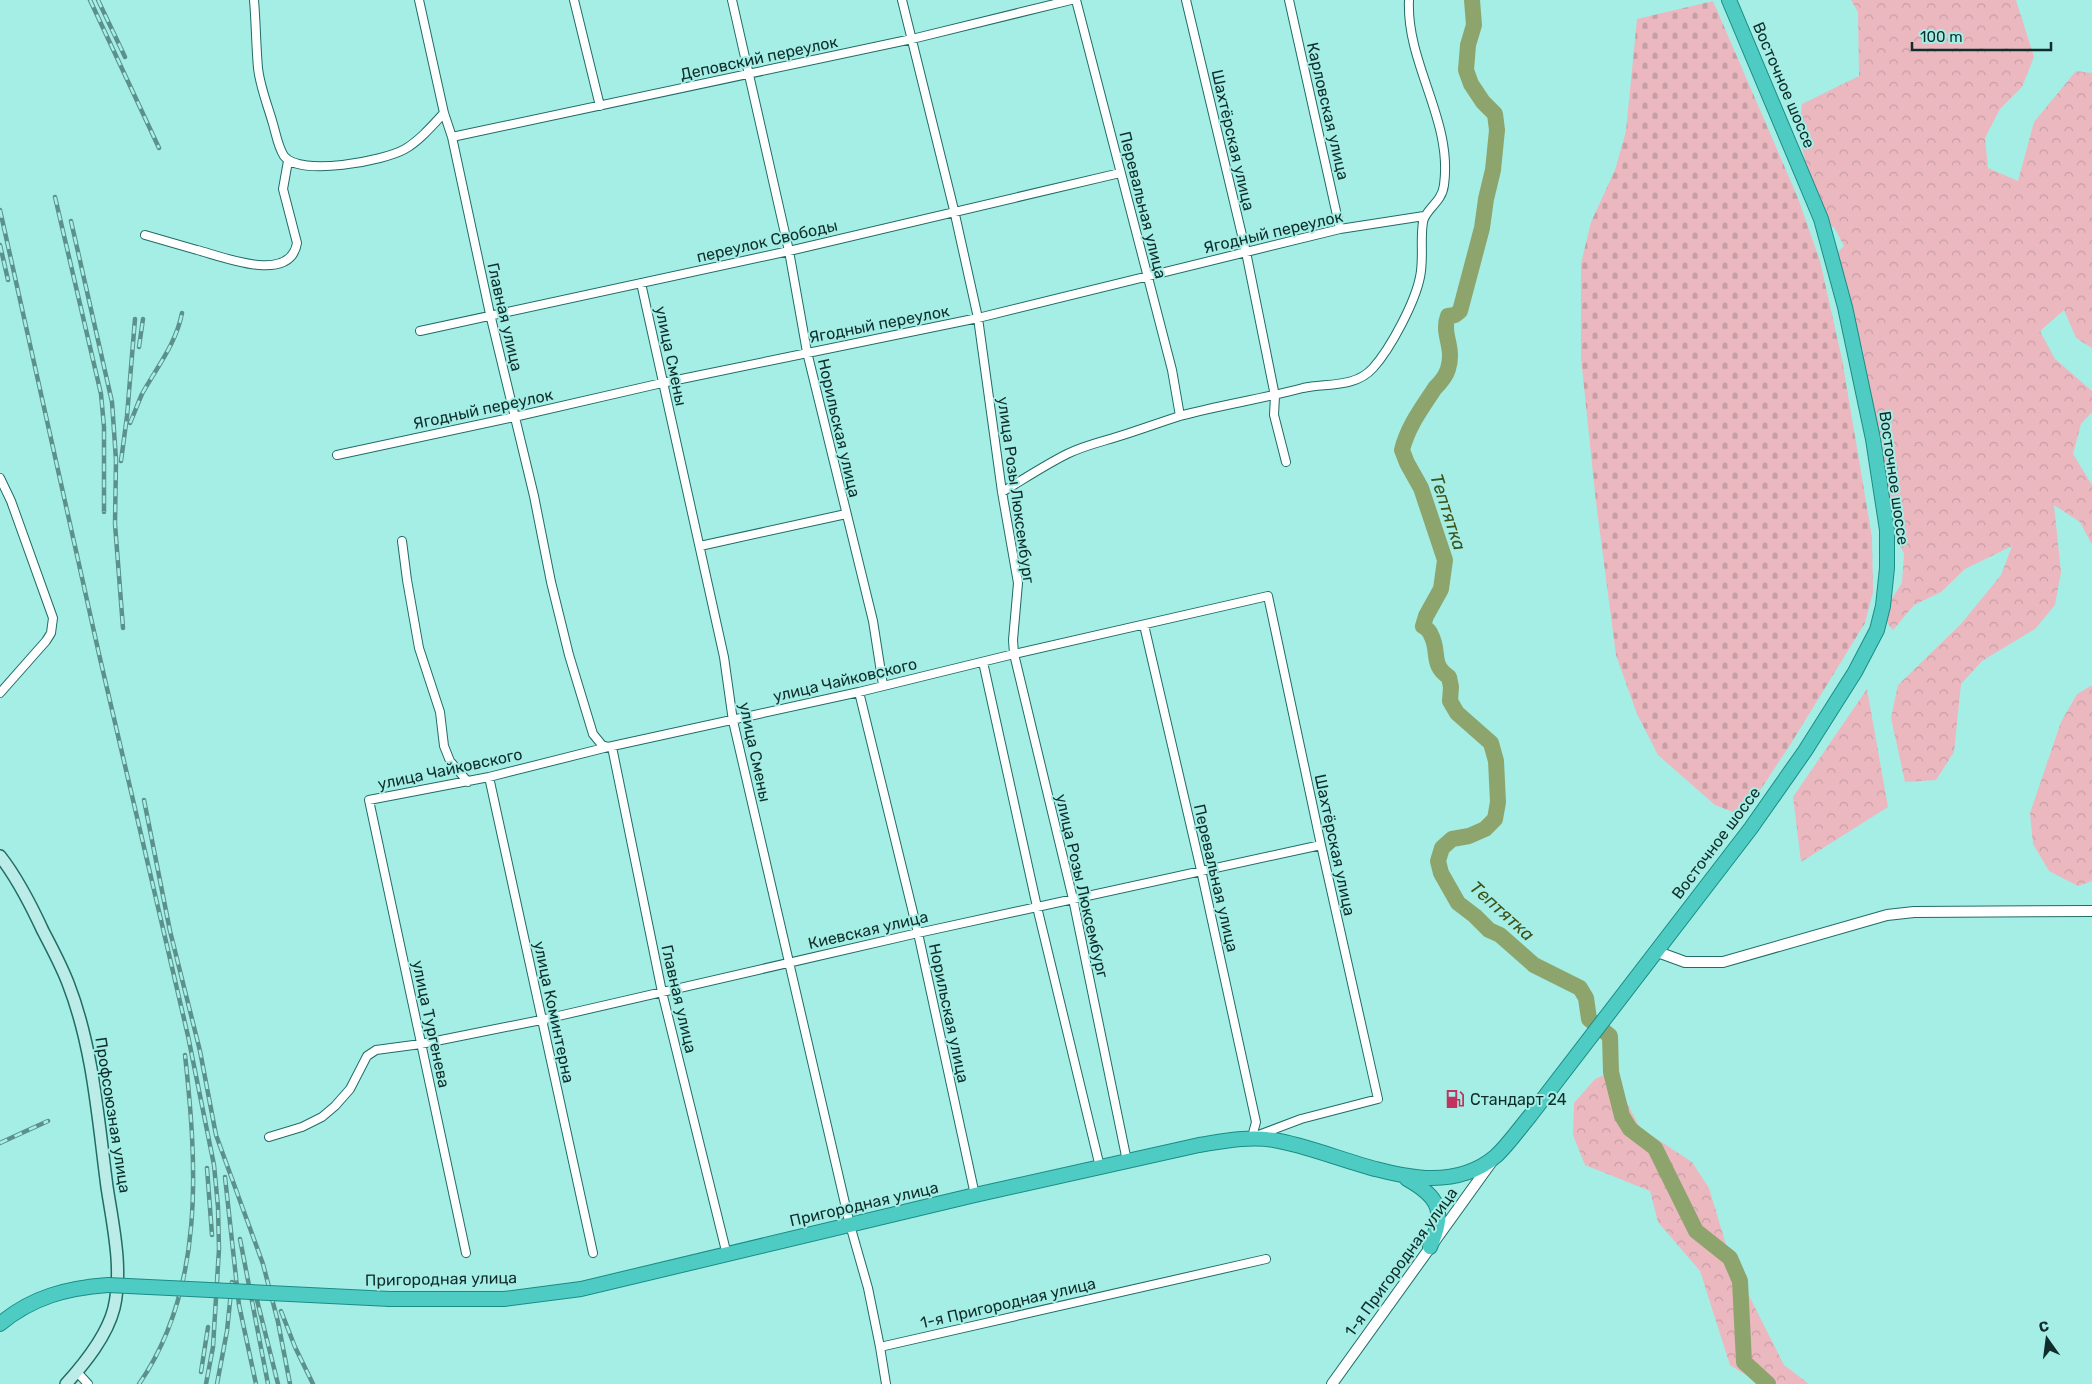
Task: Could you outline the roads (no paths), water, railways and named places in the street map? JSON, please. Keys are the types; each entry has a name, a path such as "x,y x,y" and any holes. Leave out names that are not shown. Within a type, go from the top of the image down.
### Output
{"highway":[{"name":"Восточное шоссе","path":"1570,1061 1752,828 1805,751 1855,672 1877,630 1883,606 1887,568 1887,530 1873,439 1845,306 1824,228 1729,0"},
{"name":"Пригородная улица","path":"0,1324 14,1312 56,1292 81,1287 108,1285 390,1299 504,1299 581,1289 975,1195 1199,1144 1252,1137 1298,1144 1400,1175 1430,1179 1454,1177 1474,1169 1495,1157 1530,1116 1570,1061"},
{"path":"1400,1175 1423,1188 1434,1199 1439,1215 1438,1229 1430,1247"}],"main road":[{"name":"Профсоюзная улица","path":"0,856 25,893 68,982 82,1026 94,1082 116,1252 117,1286 114,1309 105,1332 77,1372 66,1384"}],"street":[{"path":"254,0 260,79 277,139 283,155 288,160 301,164 342,166 387,157 416,142 444,113"},
{"name":"Главная улица","path":"419,0 444,113 452,137 490,314 534,496 551,582 581,698 593,734 602,745 610,747 662,992 727,1254"},
{"path":"574,0 600,106"},
{"name":"Норильская улица","path":"732,0 789,251 807,352 873,621 883,685"},
{"name":"улица Розы Люксембург","path":"902,0 954,210 978,318 1002,492 1018,584 1013,640 1014,654 1073,899 1127,1161"},
{"name":"Деповский переулок","path":"452,137 912,39 1071,0"},
{"name":"Перевальная улица","path":"1076,0 1146,276 1172,370 1180,416"},
{"name":"Шахтёрская улица","path":"1186,0 1246,252 1275,396 1274,415 1286,462"},
{"name":"Карловская улица","path":"1289,0 1340,229"},
{"path":"1002,492 1068,454 1180,416 1320,385 1350,382 1359,379 1374,367 1404,319 1420,277 1424,216 1440,199 1444,186 1443,143 1414,43 1410,25 1409,0"},
{"path":"145,236 244,264 267,265 282,262 290,256 297,243 284,195 283,182 288,160"},
{"name":"переулок Свободы","path":"420,331 490,314 789,251 954,210 1120,172"},
{"name":"Ягодный переулок","path":"337,455 807,352 978,318 1340,229 1424,216"},
{"name":"улица Смены","path":"641,283 724,657 733,721 850,1225"},
{"path":"0,478 11,501 53,618 51,633 46,641 0,693"},
{"path":"700,546 846,514"},
{"path":"402,541 419,648 440,712 444,746 450,761 468,782"},
{"name":"Шахтёрская улица","path":"1252,1137 1302,1119 1378,1099 1268,596"},
{"name":"улица Чайковского","path":"369,800 489,778 610,747 733,721 1268,596"},
{"name":"Перевальная улица","path":"1144,625 1201,870 1256,1122 1252,1137"},
{"path":"983,662 1037,907 1100,1167"},
{"name":"Норильская улица","path":"859,692 918,933 975,1195"},
{"name":"улица Коминтерна","path":"489,778 593,1253"},
{"name":"улица Тургенева","path":"369,800 466,1253"},
{"name":"Киевская улица","path":"269,1137 302,1127 335,1106 350,1089 366,1056 370,1052 421,1044 541,1020 918,933 1321,845"},
{"path":"1656,951 1685,962 1723,962 1887,915 1914,912 2092,911"},
{"name":"1-я Пригородная улица","path":"1332,1384 1495,1157"},
{"path":"850,1225 868,1288 886,1384"},
{"name":"1-я Пригородная улица","path":"880,1348 1266,1259"},
{"path":"77,1372 88,1384"}],"waterway":[{"name":"Тептятка","path":"1472,0 1474,25 1468,45 1466,70 1471,84 1483,102 1495,114 1497,130 1493,170 1482,228 1460,311 1455,315 1448,316 1446,323 1450,354 1448,369 1416,418 1402,450 1421,488 1445,560 1441,589 1426,616 1423,626 1430,632 1434,641 1439,668 1449,677 1451,687 1450,701 1457,713 1491,743 1496,761 1498,802 1495,819 1485,829 1469,836 1452,839 1442,848 1438,861 1441,873 1458,903 1489,930 1500,935 1534,965 1580,988 1586,998 1589,1019 1610,1036 1611,1072 1622,1116 1630,1129 1655,1148 1696,1231 1730,1258 1740,1281 1744,1362 1768,1384"}],"railway":[{"path":"90,0 159,148"},
{"path":"98,0 125,57"},
{"path":"55,197 101,394 104,427 104,512"},
{"path":"0,210 99,654 188,1036 214,1165 219,1249 213,1347 206,1384"},
{"path":"71,221 112,402 116,460 115,524 123,628"},
{"path":"0,245 8,280"},
{"path":"130,423 142,394 171,345 182,313"},
{"path":"121,461 127,416 135,319"},
{"path":"139,347 143,319"},
{"path":"144,800 170,931 200,1051 216,1135 263,1264 278,1322 290,1384"},
{"path":"139,1384 160,1347 176,1308 186,1267 191,1225 193,1182 192,1139 185,1055"},
{"path":"0,1143 48,1121"},
{"path":"207,1168 212,1235"},
{"path":"225,1177 239,1305 256,1384"},
{"path":"240,1239 268,1384"},
{"path":"217,1384 227,1331 232,1282"},
{"path":"255,1292 278,1384"},
{"path":"281,1311 295,1347 313,1384"},
{"path":"201,1372 208,1327"}],"place":[{"name":"Стандарт 24","path":"1455,1099"}]}
